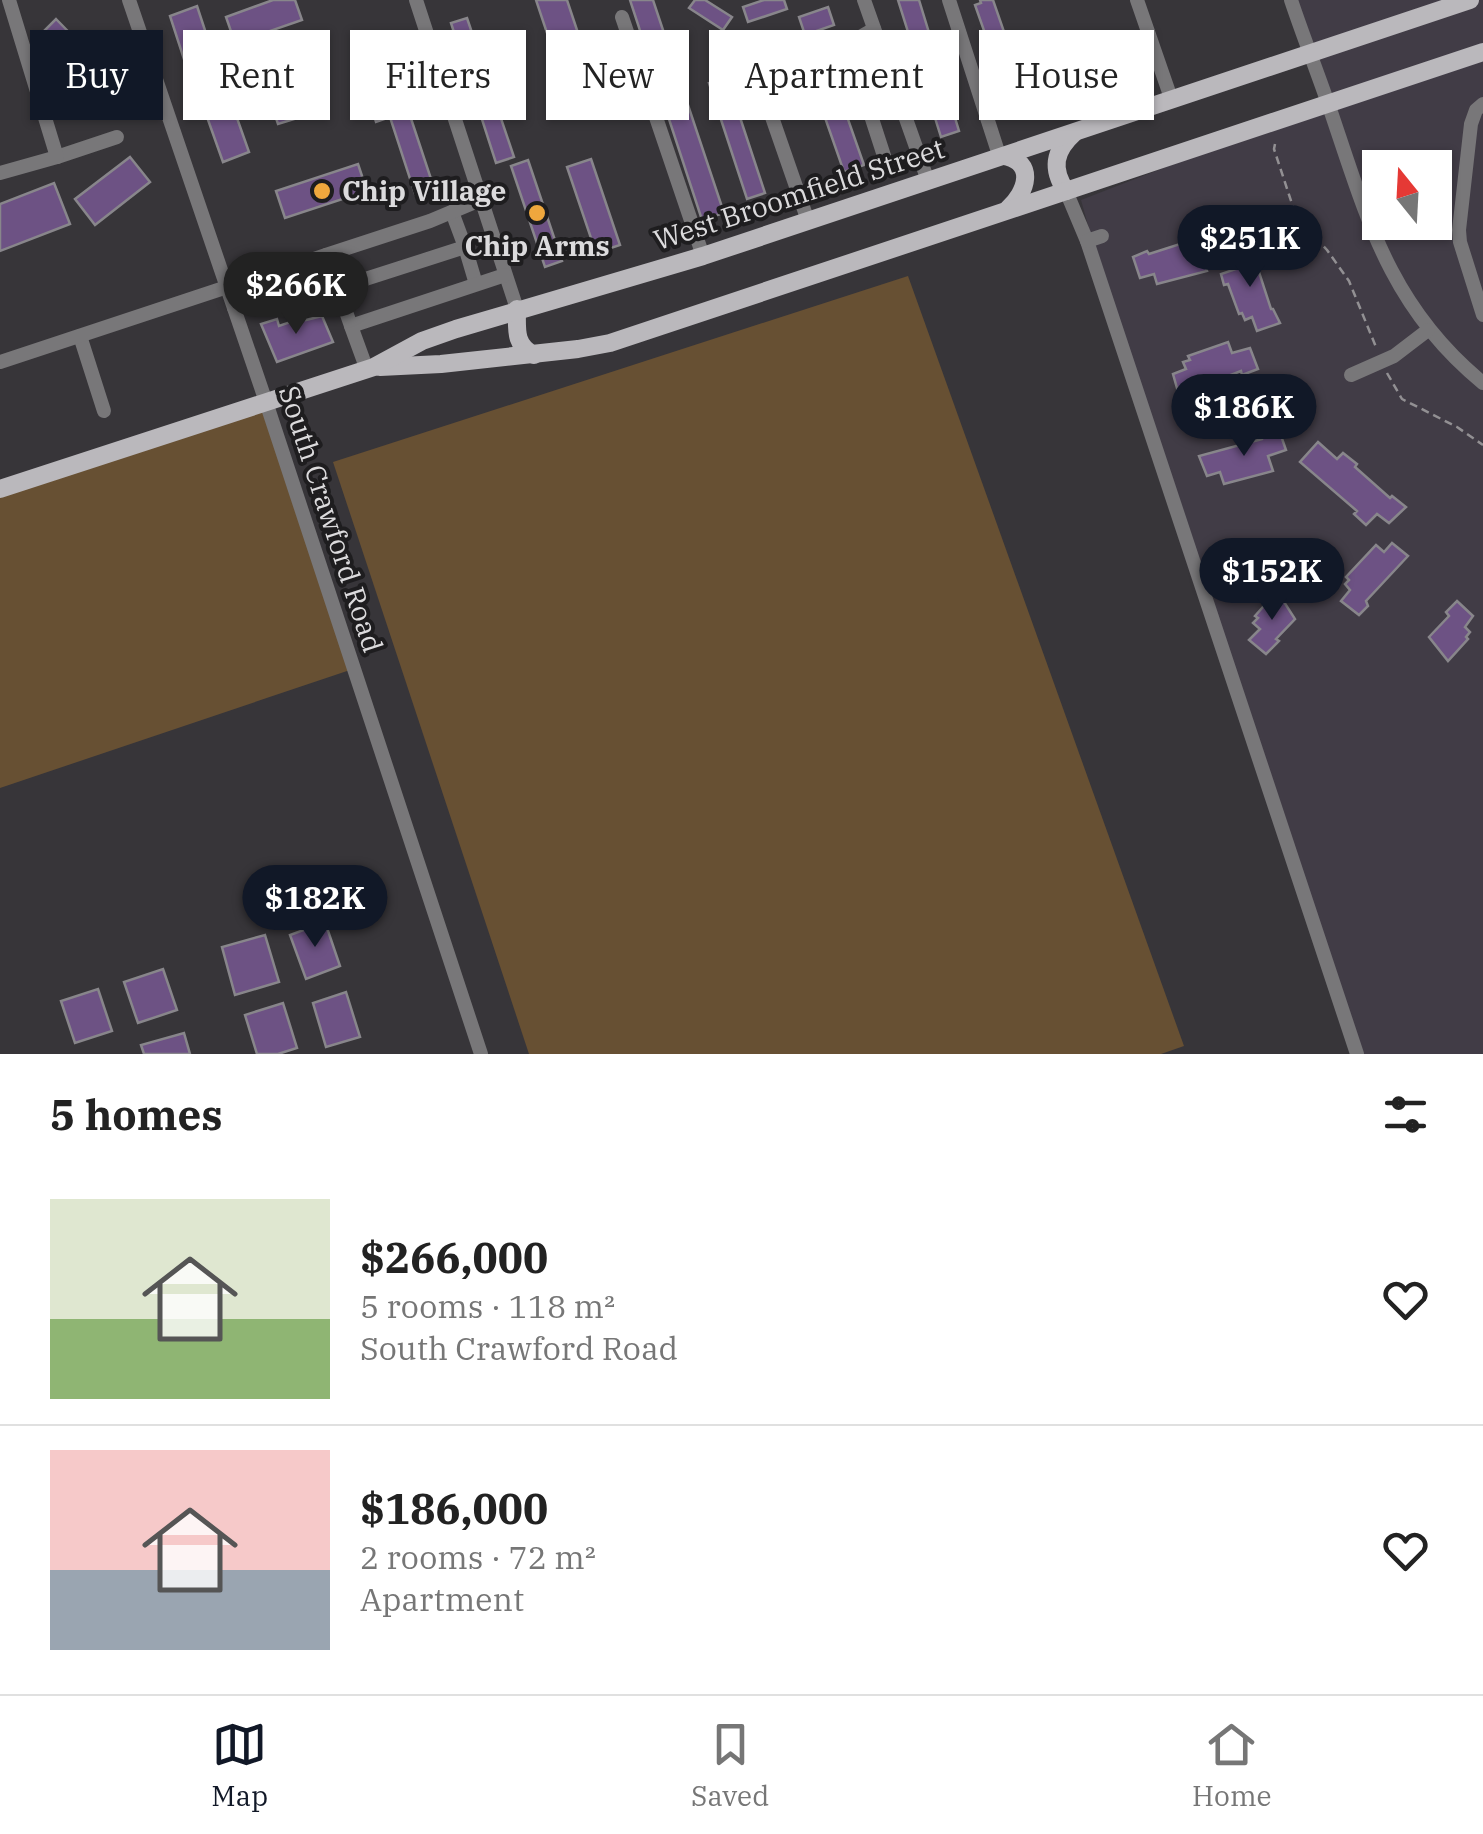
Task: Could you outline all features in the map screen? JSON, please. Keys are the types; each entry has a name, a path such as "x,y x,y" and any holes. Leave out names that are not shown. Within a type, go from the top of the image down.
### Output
{"main road":[{"name":"West Broomfield Street","path":"0,490 370,368 434,336 808,222 1470,0"},
{"name":"West Broomfield Street","path":"370,368 534,355 610,343 1483,52"},
{"path":"1066,191 1058,179 1056,156 1074,133"},
{"path":"1002,157 1022,165 1025,182 1017,200 1004,212"},
{"path":"517,309 518,340 534,355"}],"street":[{"path":"9,0 30,68"},
{"name":"South Crawford Road","path":"130,0 481,1054"},
{"path":"416,0 517,309"},
{"path":"864,0 928,182"},
{"path":"949,0 1002,157"},
{"path":"1137,0 1172,101"},
{"path":"1291,0 1375,238 1396,281 1428,330 1483,383"},
{"path":"622,17 703,256"},
{"path":"874,29 853,41 852,54 886,162"},
{"path":"1482,309 1459,230 1471,124 1483,104"},
{"path":"46,120 56,157"},
{"path":"773,120 808,222"},
{"path":"0,173 117,137"},
{"path":"1066,191 1094,239 1357,1054"},
{"path":"464,247 272,309 261,277 480,200"},
{"path":"452,212 476,284"},
{"path":"326,255 370,368"},
{"path":"351,326 505,275"},
{"path":"0,362 227,287"},
{"path":"234,308 267,296"},
{"path":"1351,376 1383,362 1428,330"},
{"path":"80,336 104,410"}],"path":[{"path":"1275,144 1296,216 1348,281 1391,384 1402,399 1457,426 1483,445"}],"shaded area":[{"path":"1291,0 1483,0 1483,1054 1357,1054 1121,343 1081,200 1328,104"},
{"path":"908,276 1184,1046 1161,1054 529,1054 333,462"},
{"path":"269,406 353,669 0,788 0,493"}],"building":[{"path":"273,0 295,0 302,20 273,30 230,30 226,17"},
{"path":"536,0 567,0 577,30 546,30"},
{"path":"630,0 653,0 663,30 640,30"},
{"path":"695,0 705,0 732,17 723,30 689,8"},
{"path":"764,0 784,0 787,9 748,22 743,7"},
{"path":"898,0 919,0 928,30 907,30"},
{"path":"980,0 993,0 1003,30 984,30 975,5"},
{"path":"197,6 205,30 183,30 183,56 170,16"},
{"path":"828,7 834,25 803,30 799,17"},
{"path":"467,18 471,30 453,30 451,23"},
{"path":"56,19 67,30 45,30"},
{"path":"689,108 724,213 702,220 669,120 689,120"},
{"path":"208,120 238,120 249,152 223,162"},
{"path":"391,120 411,120 434,188 415,194"},
{"path":"482,120 501,120 514,157 496,163"},
{"path":"721,120 741,120 765,193 747,199"},
{"path":"826,120 848,120 864,165 844,172"},
{"path":"936,120 956,120 959,131 941,137"},
{"path":"130,157 150,182 95,225 75,199"},
{"path":"591,159 620,245 596,253 567,167"},
{"name":"Chip Arms","path":"528,160 562,261 545,267 511,166"},
{"name":"Chip Village","path":"358,164 367,191 285,218 276,191"},
{"path":"54,183 70,224 0,251 0,204"},
{"path":"1211,231 1218,253 1202,258 1207,271 1157,284 1154,274 1140,278 1133,257"},
{"path":"1253,247 1271,309 1280,323 1257,331 1252,317 1245,320 1239,314 1221,274 1236,269 1232,254"},
{"path":"322,316 333,342 277,362 261,324 277,319 279,326"},
{"path":"1228,342 1232,353 1250,348 1258,369 1242,375 1241,371 1179,395 1173,374 1186,369 1183,362 1190,360 1188,356"},
{"path":"1279,430 1286,450 1268,456 1273,471 1224,484 1220,472 1207,476 1199,456 1262,439 1262,435"},
{"path":"1318,442 1337,459 1343,453 1390,498 1406,507 1389,523 1377,514 1366,525 1354,514 1357,511 1300,462"},
{"path":"1392,543 1408,556 1366,601 1368,606 1359,615 1341,601 1350,590 1345,584 1349,580 1346,577 1376,545 1384,552"},
{"path":"1277,591 1295,619 1266,654 1249,640 1260,629 1253,623 1258,618 1255,616"},
{"path":"1457,601 1473,616 1465,627 1470,632 1468,639 1448,661 1429,637"},
{"path":"325,922 340,966 306,979 290,935"},
{"path":"265,935 279,982 235,995 222,947"},
{"path":"163,969 177,1010 138,1023 124,982"},
{"path":"98,989 112,1031 75,1043 61,1001"},
{"path":"346,992 360,1037 326,1047 313,1003"},
{"path":"283,1003 297,1048 278,1054 257,1054 245,1015"},
{"path":"184,1033 190,1054 144,1054 141,1045"}],"place":[{"name":"Chip Village","path":"322,191"},
{"name":"Chip Arms","path":"537,213"}]}
